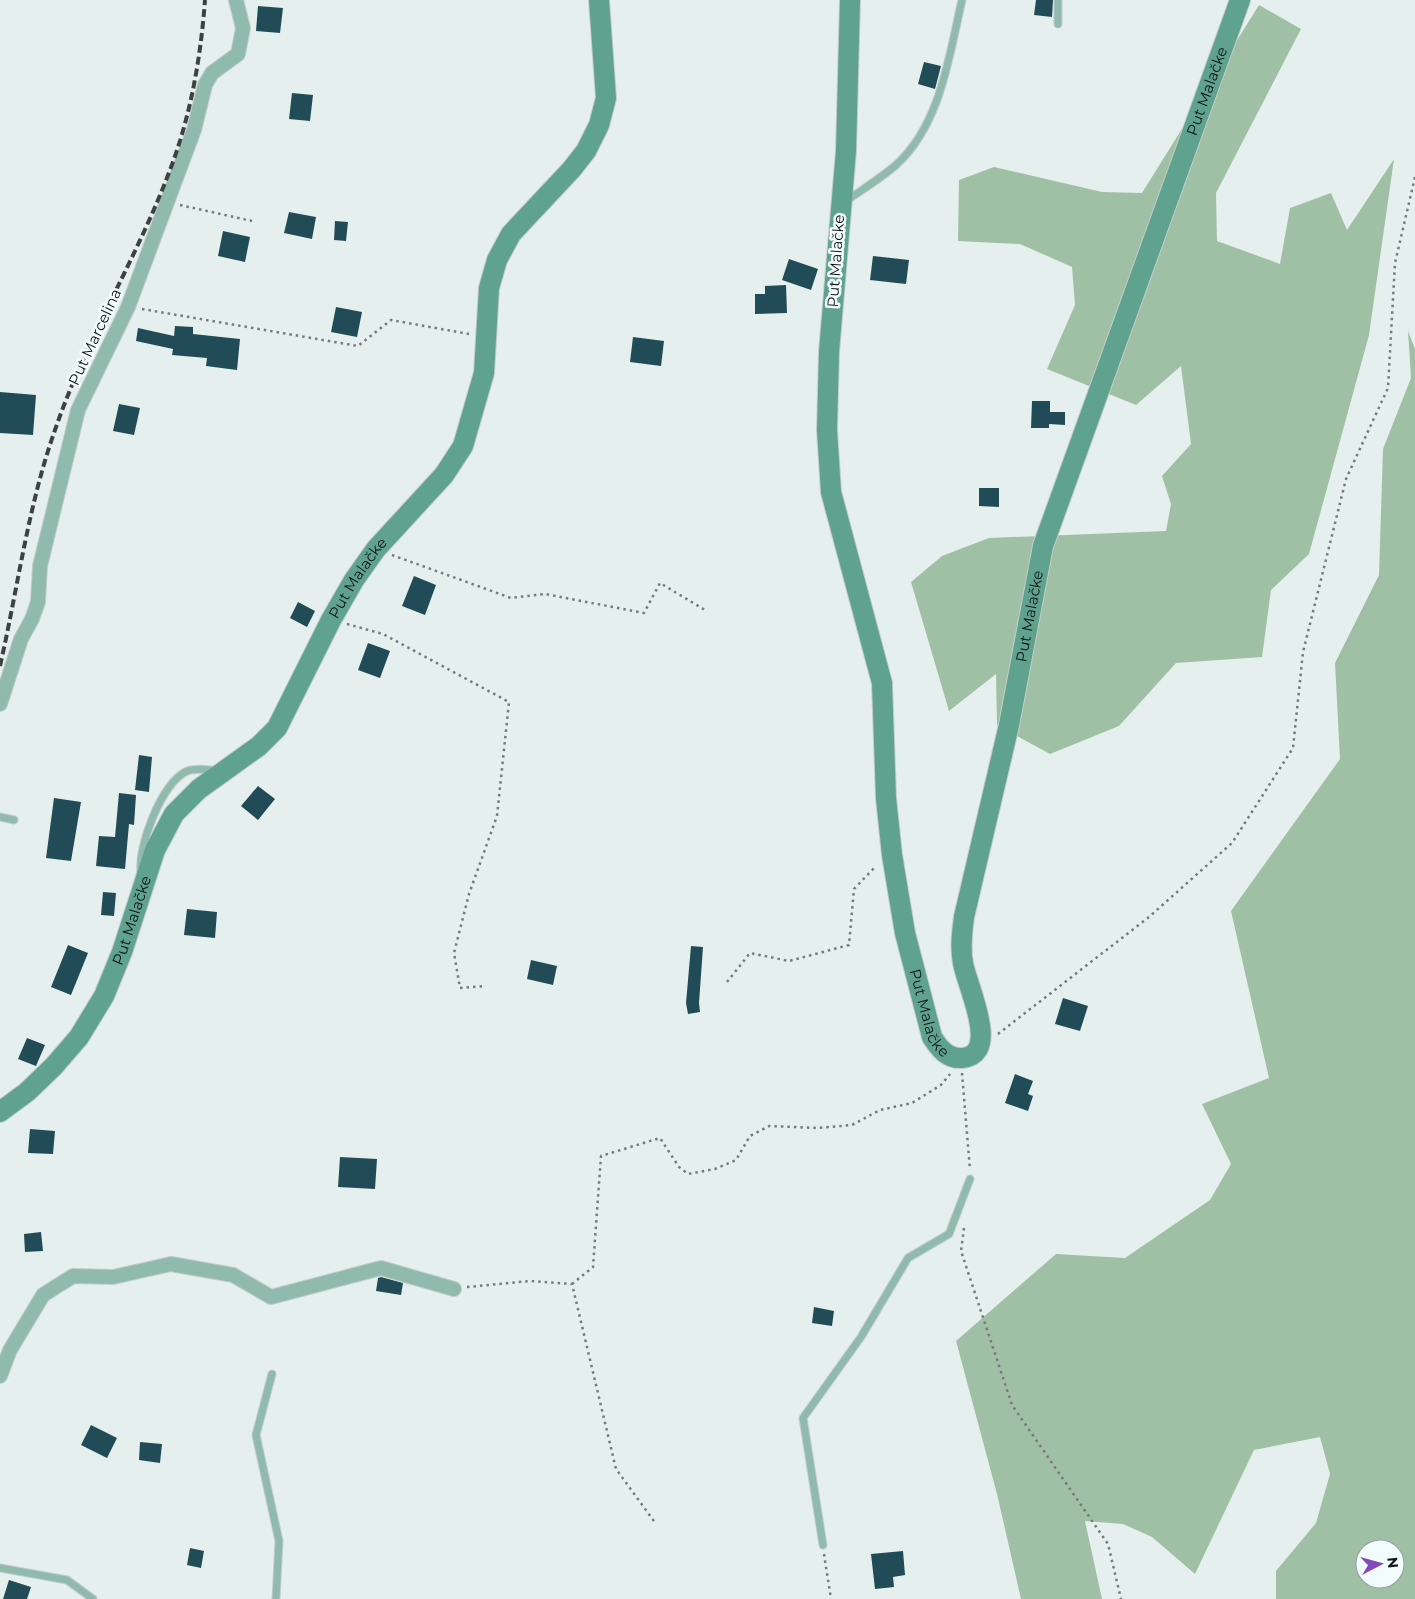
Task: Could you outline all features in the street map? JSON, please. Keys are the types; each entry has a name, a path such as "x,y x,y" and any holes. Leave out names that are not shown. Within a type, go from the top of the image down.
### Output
{"main road":[{"name":"Put Malačke","path":"0,1112 27,1092 54,1066 79,1037 104,996 122,952 155,850 174,814 199,789 259,746 277,728 331,620 354,580 376,550 444,475 463,446 484,373 489,288 497,260 511,234 571,170 586,151 599,125 606,98 599,0"},
{"name":"Put Malačke","path":"850,0 846,151 829,352 826,430 831,492 882,683 886,798 892,855 905,933 932,1037 941,1050 951,1057 969,1054 980,1041 981,1027 963,964 963,924 1009,725 1043,546 1240,0"}],"street":[{"name":"Put Marcelina","path":"0,704 21,639 32,619 38,602 40,566 78,410 128,307 169,202 194,130 205,85 212,74 238,54 242,44 243,28 236,0"},
{"path":"0,1376 10,1350 43,1295 73,1276 113,1277 171,1264 233,1275 271,1297 381,1268 454,1289"}],"lane":[{"path":"840,206 896,165 914,144 937,101 962,0"},
{"path":"1058,0 1058,24"},
{"path":"0,817 14,820"},
{"path":"823,1545 803,1418 861,1337 908,1258 949,1234 970,1179"},
{"path":"272,1374 256,1435 279,1542 276,1599"},
{"path":"0,1568 67,1580 94,1599"}],"path":[{"path":"454,1289 530,1281 572,1284 593,1267 600,1156 660,1138 679,1167 688,1174 715,1169 736,1160 750,1136 769,1126 818,1128 852,1125 880,1110 912,1103 941,1085 969,1054 1149,917 1232,843 1293,748 1303,652 1346,479 1388,388 1394,263 1415,177"},
{"path":"169,202 252,221"},
{"path":"128,307 358,346 392,320 485,337"},
{"path":"376,550 511,598 545,594 644,613 660,583 705,610"},
{"path":"331,620 383,634 509,702 496,816 469,894 454,953 460,988 486,986"},
{"path":"727,982 750,953 789,961 849,945 854,889 875,866 892,855"},
{"path":"969,1054 970,1179"},
{"path":"964,1224 961,1251 1012,1405 1108,1544 1121,1599"},
{"path":"572,1284 616,1469 656,1524"},
{"path":"823,1545 831,1599"}],"green space":[{"path":"1259,5 1301,29 1216,193 1217,241 1280,264 1290,208 1331,193 1347,230 1394,159 1369,335 1309,554 1271,590 1262,657 1176,663 1119,726 1050,754 997,725 996,674 949,711 911,582 942,556 989,538 1166,531 1171,504 1162,476 1191,444 1181,366 1136,405 1047,369 1075,305 1072,267 1020,244 958,241 959,180 994,167 1102,192 1142,193"},
{"path":"1408,331 1415,349 1415,1599 1276,1599 1276,1571 1316,1523 1330,1474 1320,1437 1254,1450 1195,1574 1152,1537 1123,1524 1085,1521 1102,1599 1021,1599 997,1494 956,1341 1056,1254 1125,1258 1210,1200 1231,1164 1202,1104 1269,1078 1231,911 1340,759 1335,663 1379,575 1383,449 1411,378"}],"building":[{"path":"1036,0 1053,0 1052,17 1034,15"},
{"path":"258,6 283,8 280,33 256,31"},
{"path":"924,62 941,66 935,89 918,84"},
{"path":"292,93 313,95 310,121 289,119"},
{"path":"289,212 316,217 312,239 284,233"},
{"path":"335,221 348,222 346,241 334,240"},
{"path":"223,231 250,237 245,262 218,256"},
{"path":"873,256 909,260 906,284 870,280"},
{"path":"789,259 818,269 811,290 782,280"},
{"path":"786,285 787,313 755,314 755,294 765,294 765,286"},
{"path":"336,307 362,312 357,337 331,332"},
{"path":"175,326 193,327 193,334 240,339 237,370 206,366 207,358 172,355 173,349 136,341 138,328 174,336"},
{"path":"633,337 664,341 661,366 630,362"},
{"path":"0,392 36,395 33,435 0,433"},
{"path":"1032,401 1050,401 1050,412 1065,412 1065,425 1049,424 1049,428 1031,428"},
{"path":"119,404 140,408 134,435 113,431"},
{"path":"979,488 999,488 999,507 979,506"},
{"path":"414,576 436,585 425,615 402,606"},
{"path":"298,602 315,611 307,627 290,618"},
{"path":"368,643 390,651 380,678 358,670"},
{"path":"139,755 152,757 149,792 135,790"},
{"path":"258,786 275,799 258,820 241,806"},
{"path":"119,793 136,795 134,825 129,824 125,869 96,866 99,836 115,837"},
{"path":"54,798 81,802 71,861 46,858"},
{"path":"103,892 116,893 114,916 101,915"},
{"path":"187,909 217,912 215,938 184,935"},
{"path":"68,945 88,953 71,995 51,987"},
{"path":"691,946 703,947 700,1012 688,1014 686,1003"},
{"path":"531,960 557,966 553,985 527,979"},
{"path":"1063,998 1088,1006 1080,1031 1055,1024"},
{"path":"27,1038 45,1045 36,1066 18,1059"},
{"path":"1015,1074 1033,1081 1028,1094 1033,1096 1028,1111 1005,1103"},
{"path":"30,1129 55,1131 53,1154 28,1153"},
{"path":"340,1157 377,1159 375,1189 338,1187"},
{"path":"41,1232 43,1251 25,1252 24,1234"},
{"path":"381,1277 403,1283 401,1295 376,1291 378,1278"},
{"path":"814,1307 834,1311 832,1326 812,1323"},
{"path":"91,1425 117,1438 107,1458 81,1445"},
{"path":"140,1442 162,1444 160,1463 139,1460"},
{"path":"190,1548 204,1551 201,1568 187,1565"},
{"path":"903,1551 905,1575 893,1577 894,1587 875,1589 871,1554"},
{"path":"9,1580 31,1587 27,1599 3,1599"}],"railway":[{"path":"0,666 30,517 55,430 82,361 161,193 180,140 195,81 205,0"}]}
